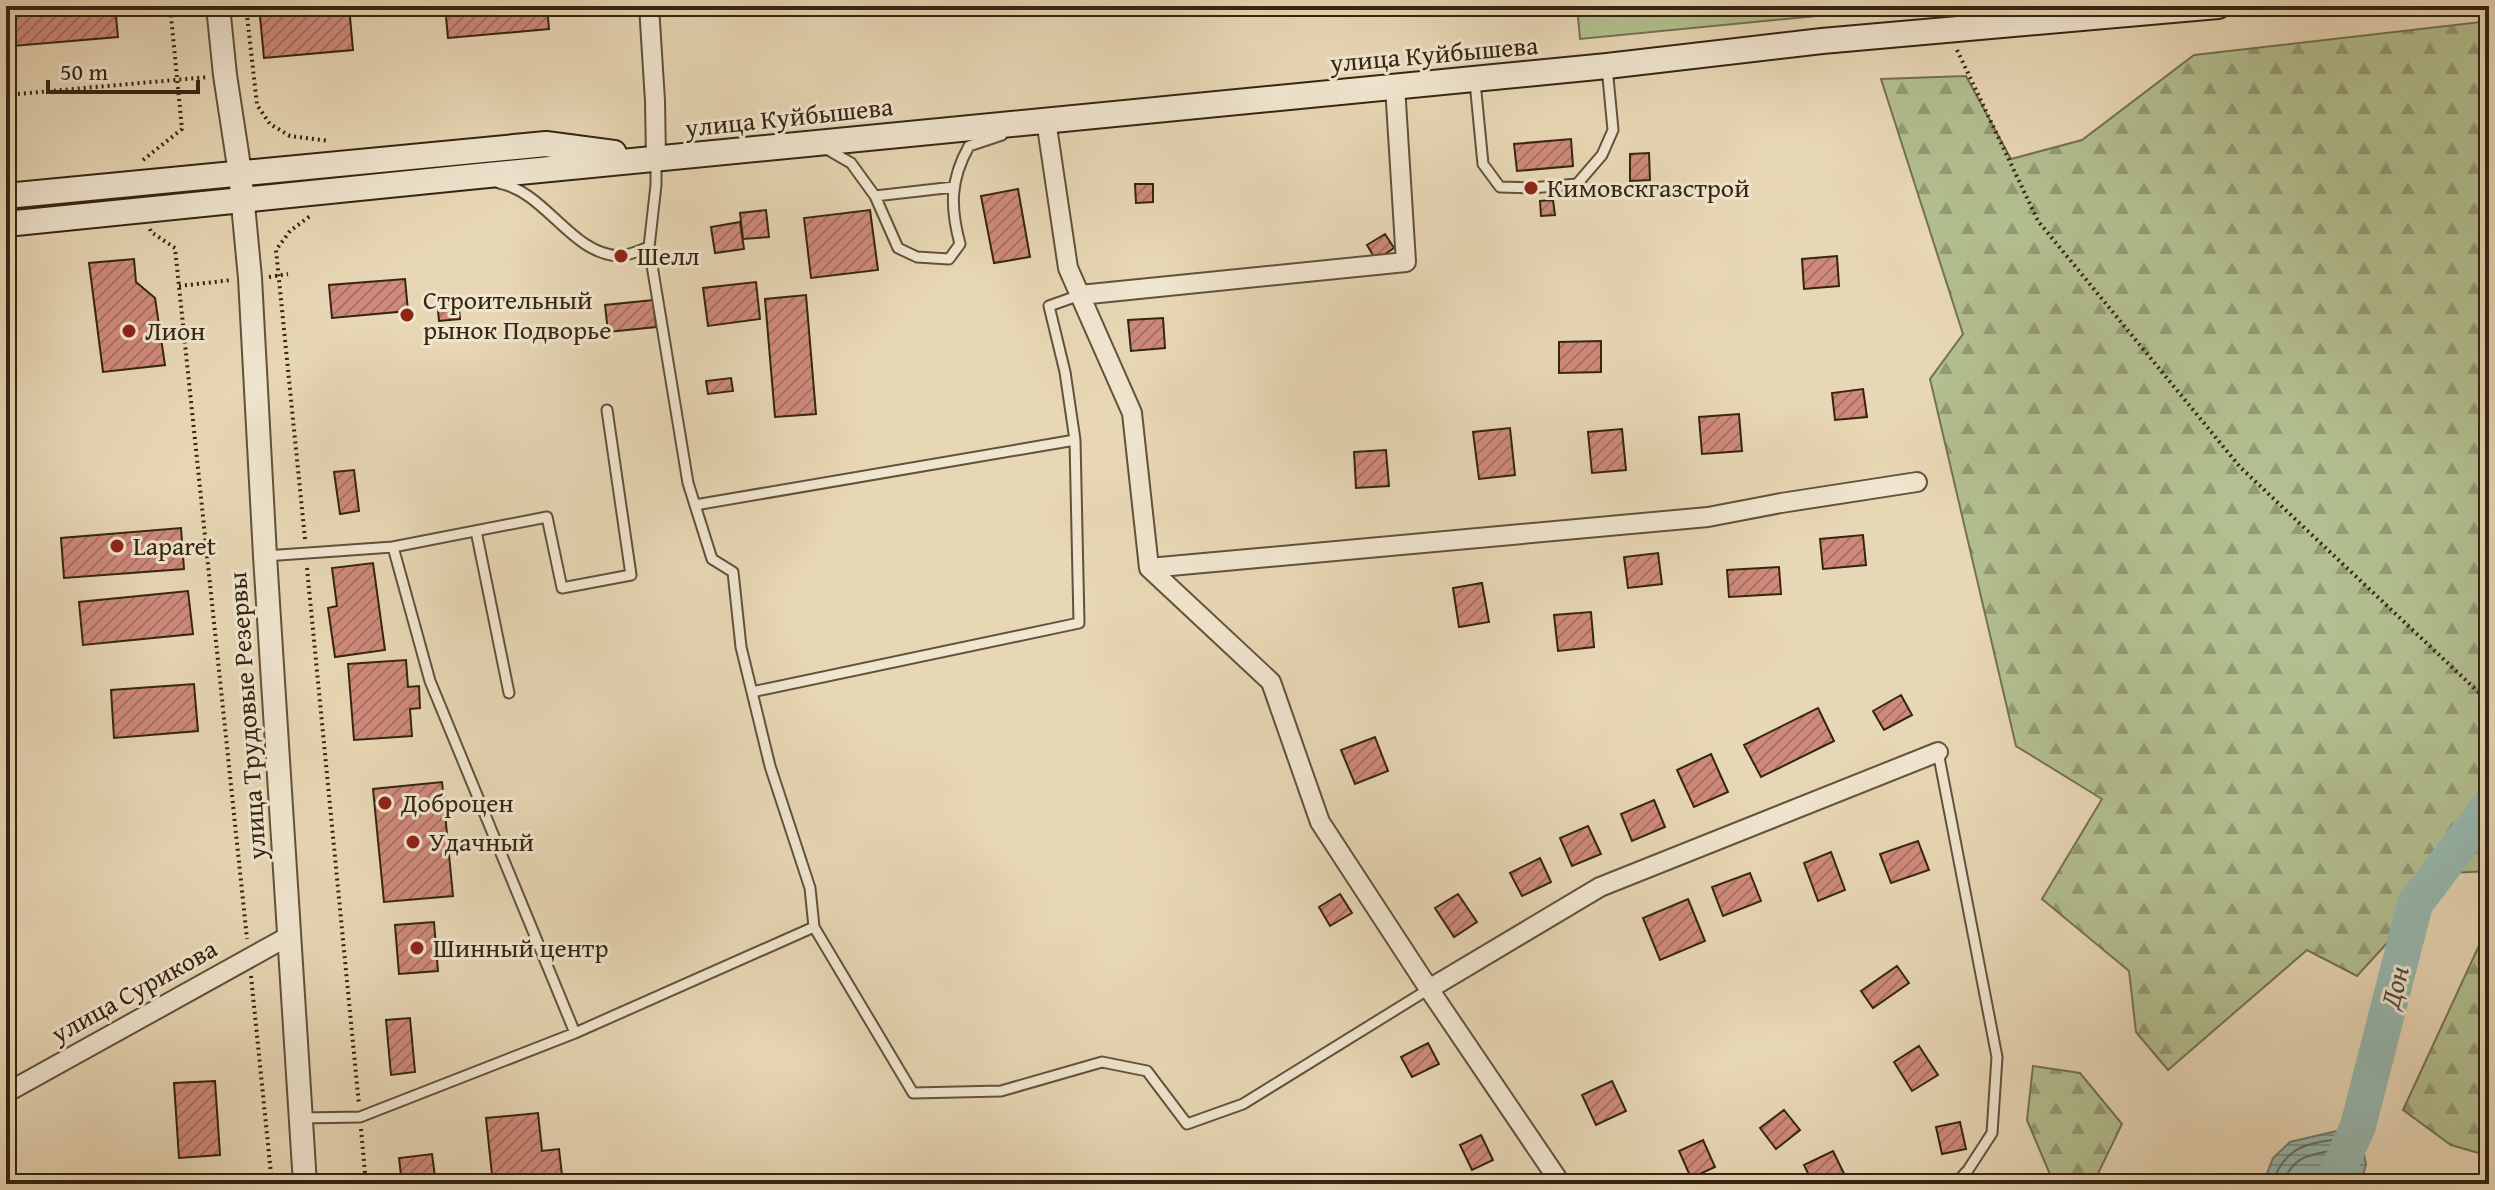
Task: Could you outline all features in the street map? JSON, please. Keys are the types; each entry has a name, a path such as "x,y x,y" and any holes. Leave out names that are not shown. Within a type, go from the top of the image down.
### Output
{"main road":[{"name":"улица Куйбышева","path":"656,158 1607,66 1806,43 2218,6"},
{"path":"6,196 546,144 656,158"},
{"path":"6,224 656,158"}],"street":[{"name":"улица Трудовые Резервы","path":"218,6 250,278 305,1184"},
{"path":"649,6 656,158"},
{"path":"1080,295 1406,262 1395,86"},
{"path":"1046,120 1068,268 1132,413 1149,568 1271,682 1320,822 1561,1184"},
{"path":"1149,568 1708,517 1917,482"},
{"path":"1429,989 1600,887 1938,752"},
{"name":"улица Сурикова","path":"6,1093 289,936"}],"lane":[{"path":"1475,78 1483,164 1500,187 1577,184 1602,155 1613,130 1607,66"},
{"path":"815,143 851,163 875,196 898,248 917,257 949,259 960,244 954,187 959,165 969,146 1046,120"},
{"path":"656,158 649,247 688,483 712,559 733,572 741,647 770,766 810,888 814,927 913,1093 1001,1091 1102,1062 1147,1071 1187,1124 1243,1104 1429,989"},
{"path":"468,177 513,186 592,250 621,256 649,247"},
{"path":"875,196 954,187"},
{"path":"752,692 1079,623 1075,440 1065,372 1049,306 1080,295"},
{"path":"265,556 393,547 547,517 562,588 631,575 607,410"},
{"path":"695,505 1075,440"},
{"path":"476,531 509,693"},
{"path":"393,547 430,681 575,1033"},
{"path":"1938,752 1997,1057 1992,1133 1955,1184"},
{"path":"300,1118 360,1117 575,1033 814,927"}],"path":[{"path":"145,181 143,160 182,129 170,6"},
{"path":"1947,30 2038,221 2240,467 2489,702"},
{"path":"6,95 254,73"},
{"path":"148,209 151,232 175,248 272,1184"}],"green space":[{"path":"1577,6 1920,6 1580,39"},
{"path":"2489,21 2489,871 2451,873 2357,976 2307,950 2168,1070 2136,1032 2129,971 2042,899 2102,799 2016,746 1930,379 1963,334 1881,79 1966,76 2011,159 2082,140 2194,55"},
{"path":"2489,924 2489,1156 2451,1145 2403,1110"},
{"path":"2033,1066 2080,1073 2122,1124 2093,1184 2054,1184 2027,1120"}],"water":[{"path":"2358,1126 2366,1164 2361,1184 2263,1184 2273,1158 2290,1142"}],"building":[{"path":"9,6 115,6 118,37 13,46"},
{"path":"259,6 349,6 353,50 264,58"},
{"path":"445,6 547,6 549,29 448,38"},
{"path":"1571,139 1573,166 1517,171 1514,144"},
{"path":"1649,153 1650,180 1630,181 1630,154"},
{"path":"1135,184 1153,184 1153,202 1136,203"},
{"path":"1018,189 1030,257 994,263 981,196"},
{"path":"1553,200 1555,215 1541,216 1540,201"},
{"path":"766,210 769,237 743,239 740,213"},
{"path":"870,210 878,270 811,278 804,218"},
{"path":"740,222 744,249 715,253 711,227"},
{"path":"1385,234 1394,248 1376,260 1367,245"},
{"path":"1837,256 1839,286 1804,289 1802,259"},
{"name":"Лион","path":"134,259 136,282 155,298 165,365 103,372 89,263"},
{"path":"405,279 408,311 332,318 329,285"},
{"path":"756,282 760,319 708,326 703,288"},
{"path":"806,295 816,414 775,417 765,299"},
{"path":"458,298 460,319 439,321 437,299"},
{"path":"653,300 656,327 608,332 605,305"},
{"path":"1163,318 1165,348 1131,351 1128,320"},
{"path":"1601,341 1601,372 1559,373 1559,342"},
{"path":"731,378 733,391 708,394 706,381"},
{"path":"1863,389 1867,417 1835,420 1832,393"},
{"path":"1739,414 1742,451 1702,454 1699,417"},
{"path":"1510,428 1515,475 1479,479 1473,432"},
{"path":"1622,429 1626,470 1592,473 1588,432"},
{"path":"1386,450 1389,486 1356,488 1354,452"},
{"path":"354,470 359,511 340,514 334,472"},
{"path":"181,528 184,569 64,578 61,538"},
{"path":"1863,535 1866,565 1823,569 1820,539"},
{"path":"1658,553 1662,584 1628,588 1624,557"},
{"path":"373,563 385,650 335,657 328,608 337,606 332,568"},
{"path":"1779,567 1781,594 1729,597 1727,570"},
{"path":"1482,583 1489,622 1459,627 1453,588"},
{"path":"188,591 193,634 83,645 79,602"},
{"path":"1591,612 1594,647 1558,651 1554,615"},
{"path":"406,660 408,687 419,686 420,708 410,709 412,736 354,740 348,664"},
{"path":"194,684 198,731 114,738 111,690"},
{"path":"1901,695 1912,715 1884,730 1873,711"},
{"path":"1818,708 1834,741 1761,777 1744,745"},
{"path":"1375,737 1388,771 1355,784 1341,750"},
{"path":"1711,754 1728,792 1694,807 1677,770"},
{"name":"Удачный","path":"442,782 453,896 384,902 373,789"},
{"path":"1654,800 1665,827 1632,841 1621,814"},
{"path":"1588,826 1601,854 1572,866 1560,838"},
{"path":"1918,841 1929,870 1891,883 1880,854"},
{"path":"1831,852 1845,890 1818,901 1804,863"},
{"path":"1540,858 1551,882 1522,896 1510,873"},
{"path":"1750,873 1761,901 1723,916 1712,887"},
{"path":"1340,894 1352,913 1330,926 1319,907"},
{"path":"1458,894 1477,922 1454,937 1435,908"},
{"path":"1688,899 1705,941 1660,960 1643,918"},
{"name":"Шинный центр","path":"434,922 438,971 399,974 395,925"},
{"path":"1897,966 1909,983 1873,1008 1861,991"},
{"path":"410,1018 415,1072 391,1075 386,1020"},
{"path":"1428,1043 1439,1064 1412,1077 1401,1057"},
{"path":"1919,1046 1938,1075 1912,1091 1894,1062"},
{"path":"215,1081 220,1155 179,1158 174,1083"},
{"path":"1612,1081 1626,1111 1596,1125 1582,1095"},
{"path":"1784,1110 1800,1130 1776,1149 1760,1128"},
{"path":"538,1113 542,1151 559,1149 563,1184 493,1184 486,1118"},
{"path":"1960,1122 1966,1149 1942,1154 1936,1127"},
{"path":"1481,1135 1493,1160 1472,1170 1460,1145"},
{"path":"1703,1140 1715,1167 1691,1178 1679,1151"},
{"path":"1833,1151 1849,1184 1813,1184 1804,1165"},
{"path":"432,1154 436,1184 402,1184 399,1158"},
{"path":"41,1174 47,1184 24,1184"}],"waterway":[{"name":"Дон","path":"2332,1184 2358,1126 2415,904 2489,806"}],"place":[{"name":"Кимовскгазстрой","path":"1531,188"},
{"name":"Шелл","path":"621,256"},
{"name":"Строительный рынок Подворье","path":"407,315"},
{"name":"Лион","path":"129,331"},
{"name":"Laparet","path":"117,546"},
{"name":"Доброцен","path":"385,803"},
{"name":"Удачный","path":"413,842"},
{"name":"Шинный центр","path":"417,948"}]}
